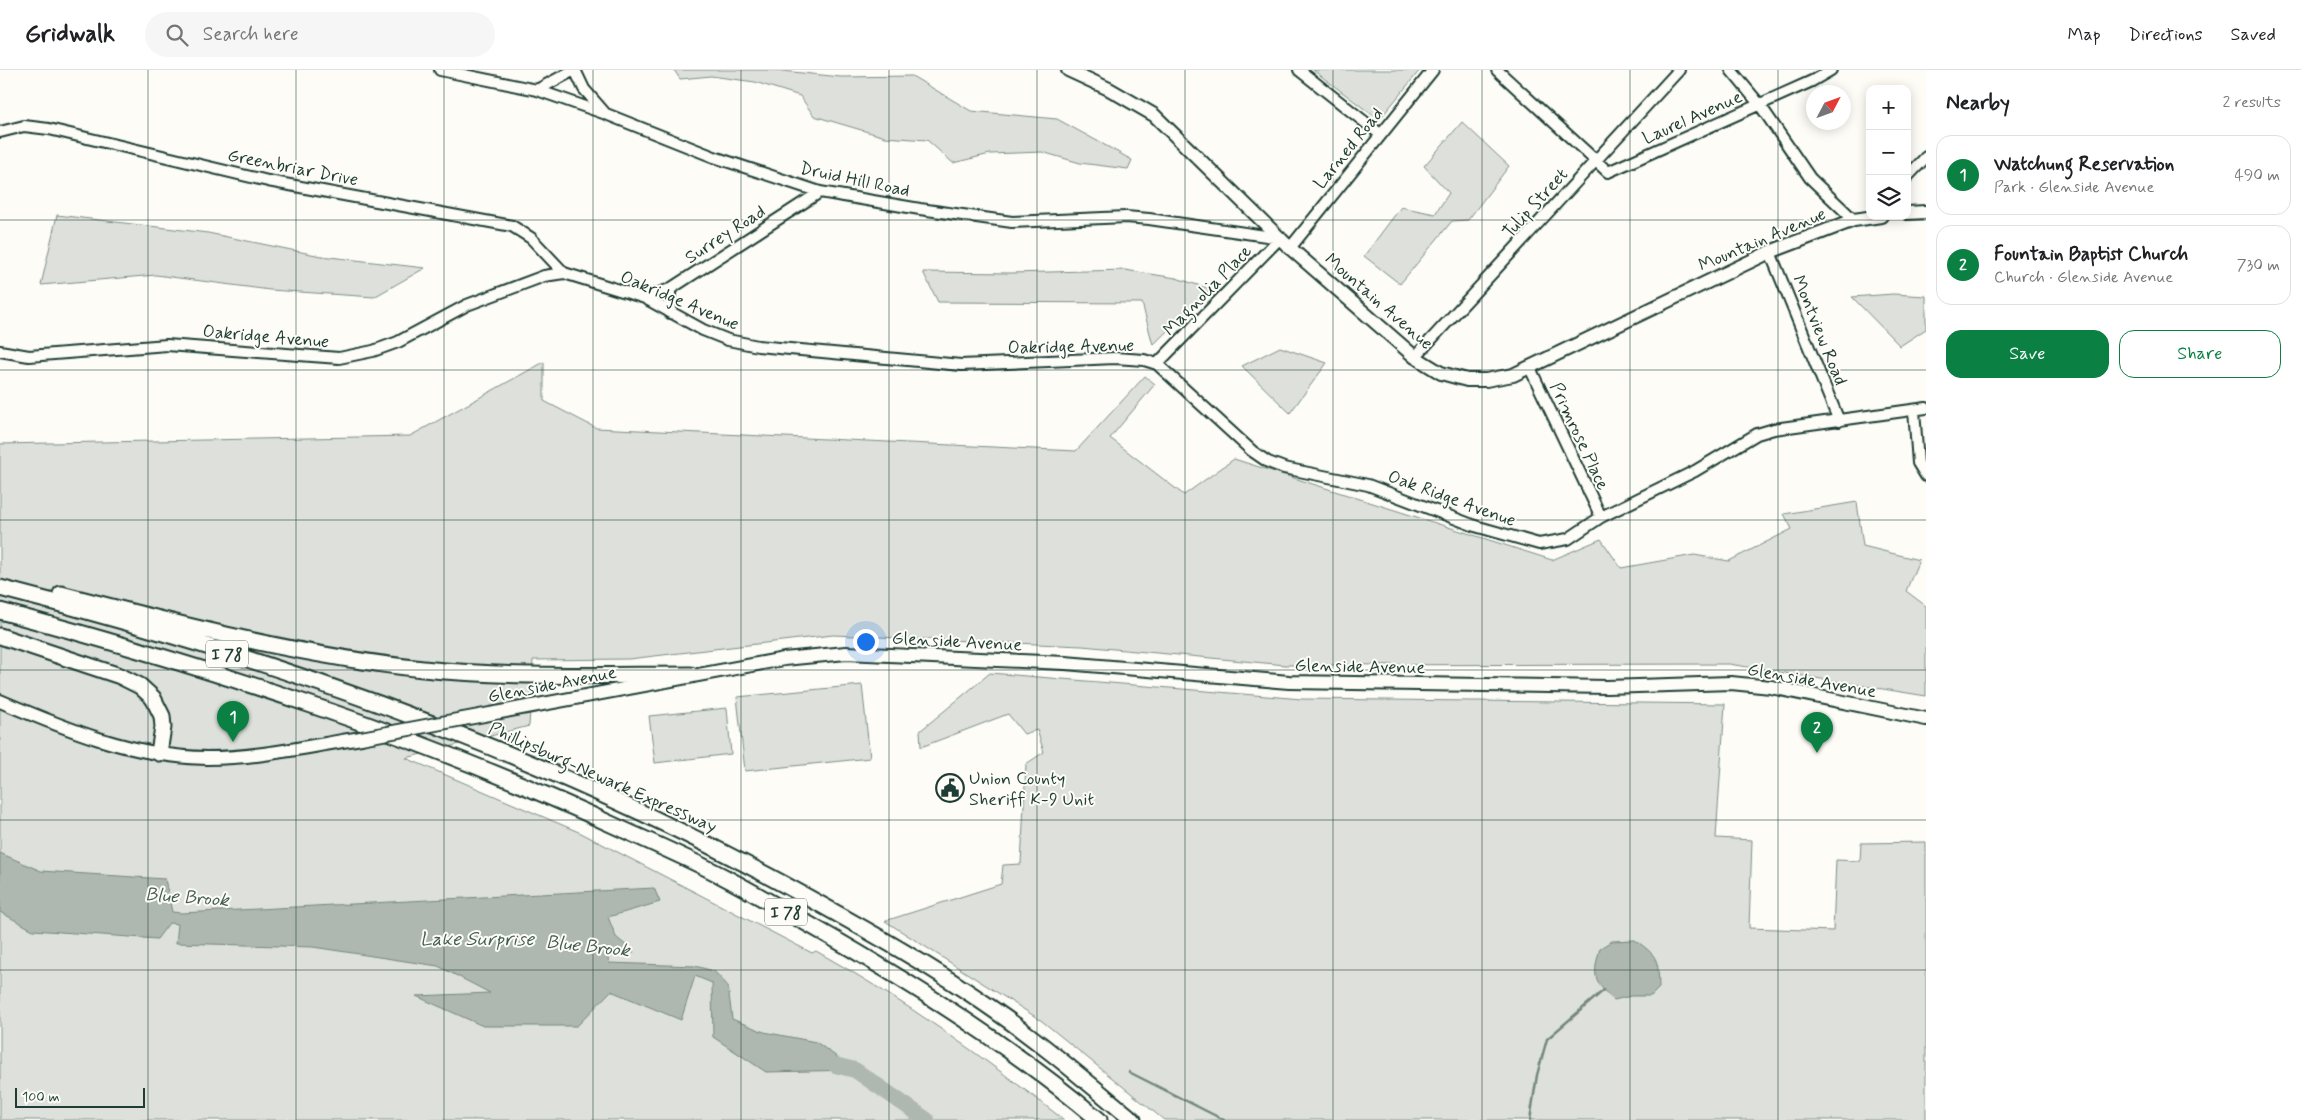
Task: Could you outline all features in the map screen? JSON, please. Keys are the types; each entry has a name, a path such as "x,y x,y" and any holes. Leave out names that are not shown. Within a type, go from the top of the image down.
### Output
{"highway":[{"name":"Phillipsburg-Newark Expressway","path":"0,588 210,648 411,716 486,744 580,784 752,866 873,934 991,1008 1043,1045 1133,1120"},
{"path":"40,598 60,594 261,644 382,664 469,673 554,677 691,676"},
{"name":"I 78","path":"0,611 165,658 316,706 382,730 445,753 555,799 704,868 858,952 930,996 999,1043 1099,1120"},
{"path":"0,636 120,676 140,686 153,698 160,712 164,727 160,753"}],"main road":[{"name":"Mountain Avenue","path":"1068,70 1109,89 1154,115 1290,248 1415,357 1441,372 1467,380 1503,377 1530,368 1770,252 1854,220 1866,218"},
{"path":"1911,213 1926,212"},
{"name":"Glenside Avenue","path":"0,701 90,737 160,753 206,758 244,756 361,738 784,659 846,653 1065,663 1289,682 1607,687 1731,684 1771,687 1926,719"}],"street":[{"name":"Druid Hill Road","path":"440,70 537,90 606,114 714,157 820,192 1012,222 1141,218 1280,238"},
{"path":"537,90 574,70 584,89 606,114"},
{"path":"1299,70 1380,134"},
{"name":"Larned Road","path":"1290,248 1380,134 1434,70"},
{"path":"1496,70 1595,161"},
{"name":"Tulip Street","path":"1415,357 1679,70"},
{"path":"1731,70 1760,105 1810,178 1854,220"},
{"name":"Laurel Avenue","path":"1595,161 1608,172 1760,105 1831,70"},
{"name":"Greenbriar Drive","path":"0,132 24,126 49,129 268,181 512,226 532,238 564,273"},
{"path":"1909,175 1926,157"},
{"name":"Surrey Road","path":"645,298 670,289 820,192"},
{"name":"Magnolia Place","path":"1157,364 1280,238"},
{"name":"Montview Road","path":"1770,252 1840,421"},
{"name":"Oakridge Avenue","path":"0,351 29,356 167,345 339,358 373,351 398,342 468,305 544,276 564,273 645,298 670,313 728,340 758,346 961,365 1114,358 1144,360 1157,364"},
{"path":"670,289 670,313"},
{"name":"Oak Ridge Avenue","path":"1157,364 1252,451 1268,462 1284,468 1368,485 1475,526 1540,544 1568,539 1601,517 1695,471 1757,434 1774,429 1926,408"},
{"name":"Primrose Place","path":"1530,368 1601,517"},
{"path":"1914,410 1918,463 1926,476"}],"shaded area":[{"path":"674,70 773,70 841,77 912,76 971,111 1057,119 1132,160 1128,169 1080,163 1042,152 990,154 953,163 927,140 885,137 814,116 800,96 755,82 711,76 680,79"},
{"path":"1313,70 1420,70 1379,120"},
{"path":"1462,122 1509,166 1468,220 1452,221 1400,284 1364,256 1401,207 1435,214 1449,193 1424,166"},
{"path":"57,215 208,233 321,256 425,268 374,297 270,290 156,275 41,285"},
{"path":"1125,270 1176,278 1210,289 1153,345 1142,303 938,302 923,272 1011,273"},
{"path":"1893,294 1926,296 1926,329 1900,346 1852,297"},
{"path":"1280,347 1327,363 1290,413 1242,366"},
{"path":"544,362 544,401 596,428 1076,451 1145,376 1155,384 1110,438 1184,495 1234,459 1552,560 1601,539 1621,568 1694,555 1729,561 1792,529 1784,514 1857,502 1863,546 1919,560 1906,591 1926,606 1926,696 1729,664 1286,665 1082,646 833,635 629,659 533,660 529,726 406,758 581,833 812,953 816,951 881,989 943,1031 1004,1074 1064,1120 0,1120 0,444 410,436"},
{"path":"990,673 1302,699 1725,704 1716,838 1752,840 1749,928 1833,931 1836,860 1860,861 1861,843 1926,842 1926,1120 1164,1120 1042,1021 885,921 1001,884 1003,865 1021,864 1026,764 1044,752 1037,730 1024,734 1008,714 921,747 920,731"},
{"path":"862,685 870,758 745,771 737,697"},
{"path":"727,708 731,754 655,763 649,716"}],"water":[{"name":"Lake Surprise","path":"0,853 41,871 165,879 172,912 182,913 654,888 660,902 608,917 616,937 634,952 607,954 609,963 695,966 714,971 728,986 732,1019 764,1032 816,1042 855,1070 766,1072 713,1037 712,983 695,976 681,1020 611,991 577,1026 483,1026 416,996 490,993 438,966 313,947 176,943 178,924 169,923 157,939 33,930 0,912"},
{"path":"1635,940 1649,951 1656,960 1659,988 1651,996 1631,996 1614,1000 1602,988 1596,977 1596,964 1600,948 1612,941"}],"waterway":[{"name":"Blue Brook","path":"1530,1120 1537,1075 1547,1039 1604,990"},
{"name":"Blue Brook","path":"835,1065 855,1070 927,1120"},
{"name":"Blue Brook","path":"1129,1072 1224,1120"}],"place":[{"name":"Watchung Reservation","path":"233,742"},
{"name":"Fountain Baptist Church","path":"1817,753"},
{"name":"Union County Sheriff K-9 Unit","path":"950,788"}]}
